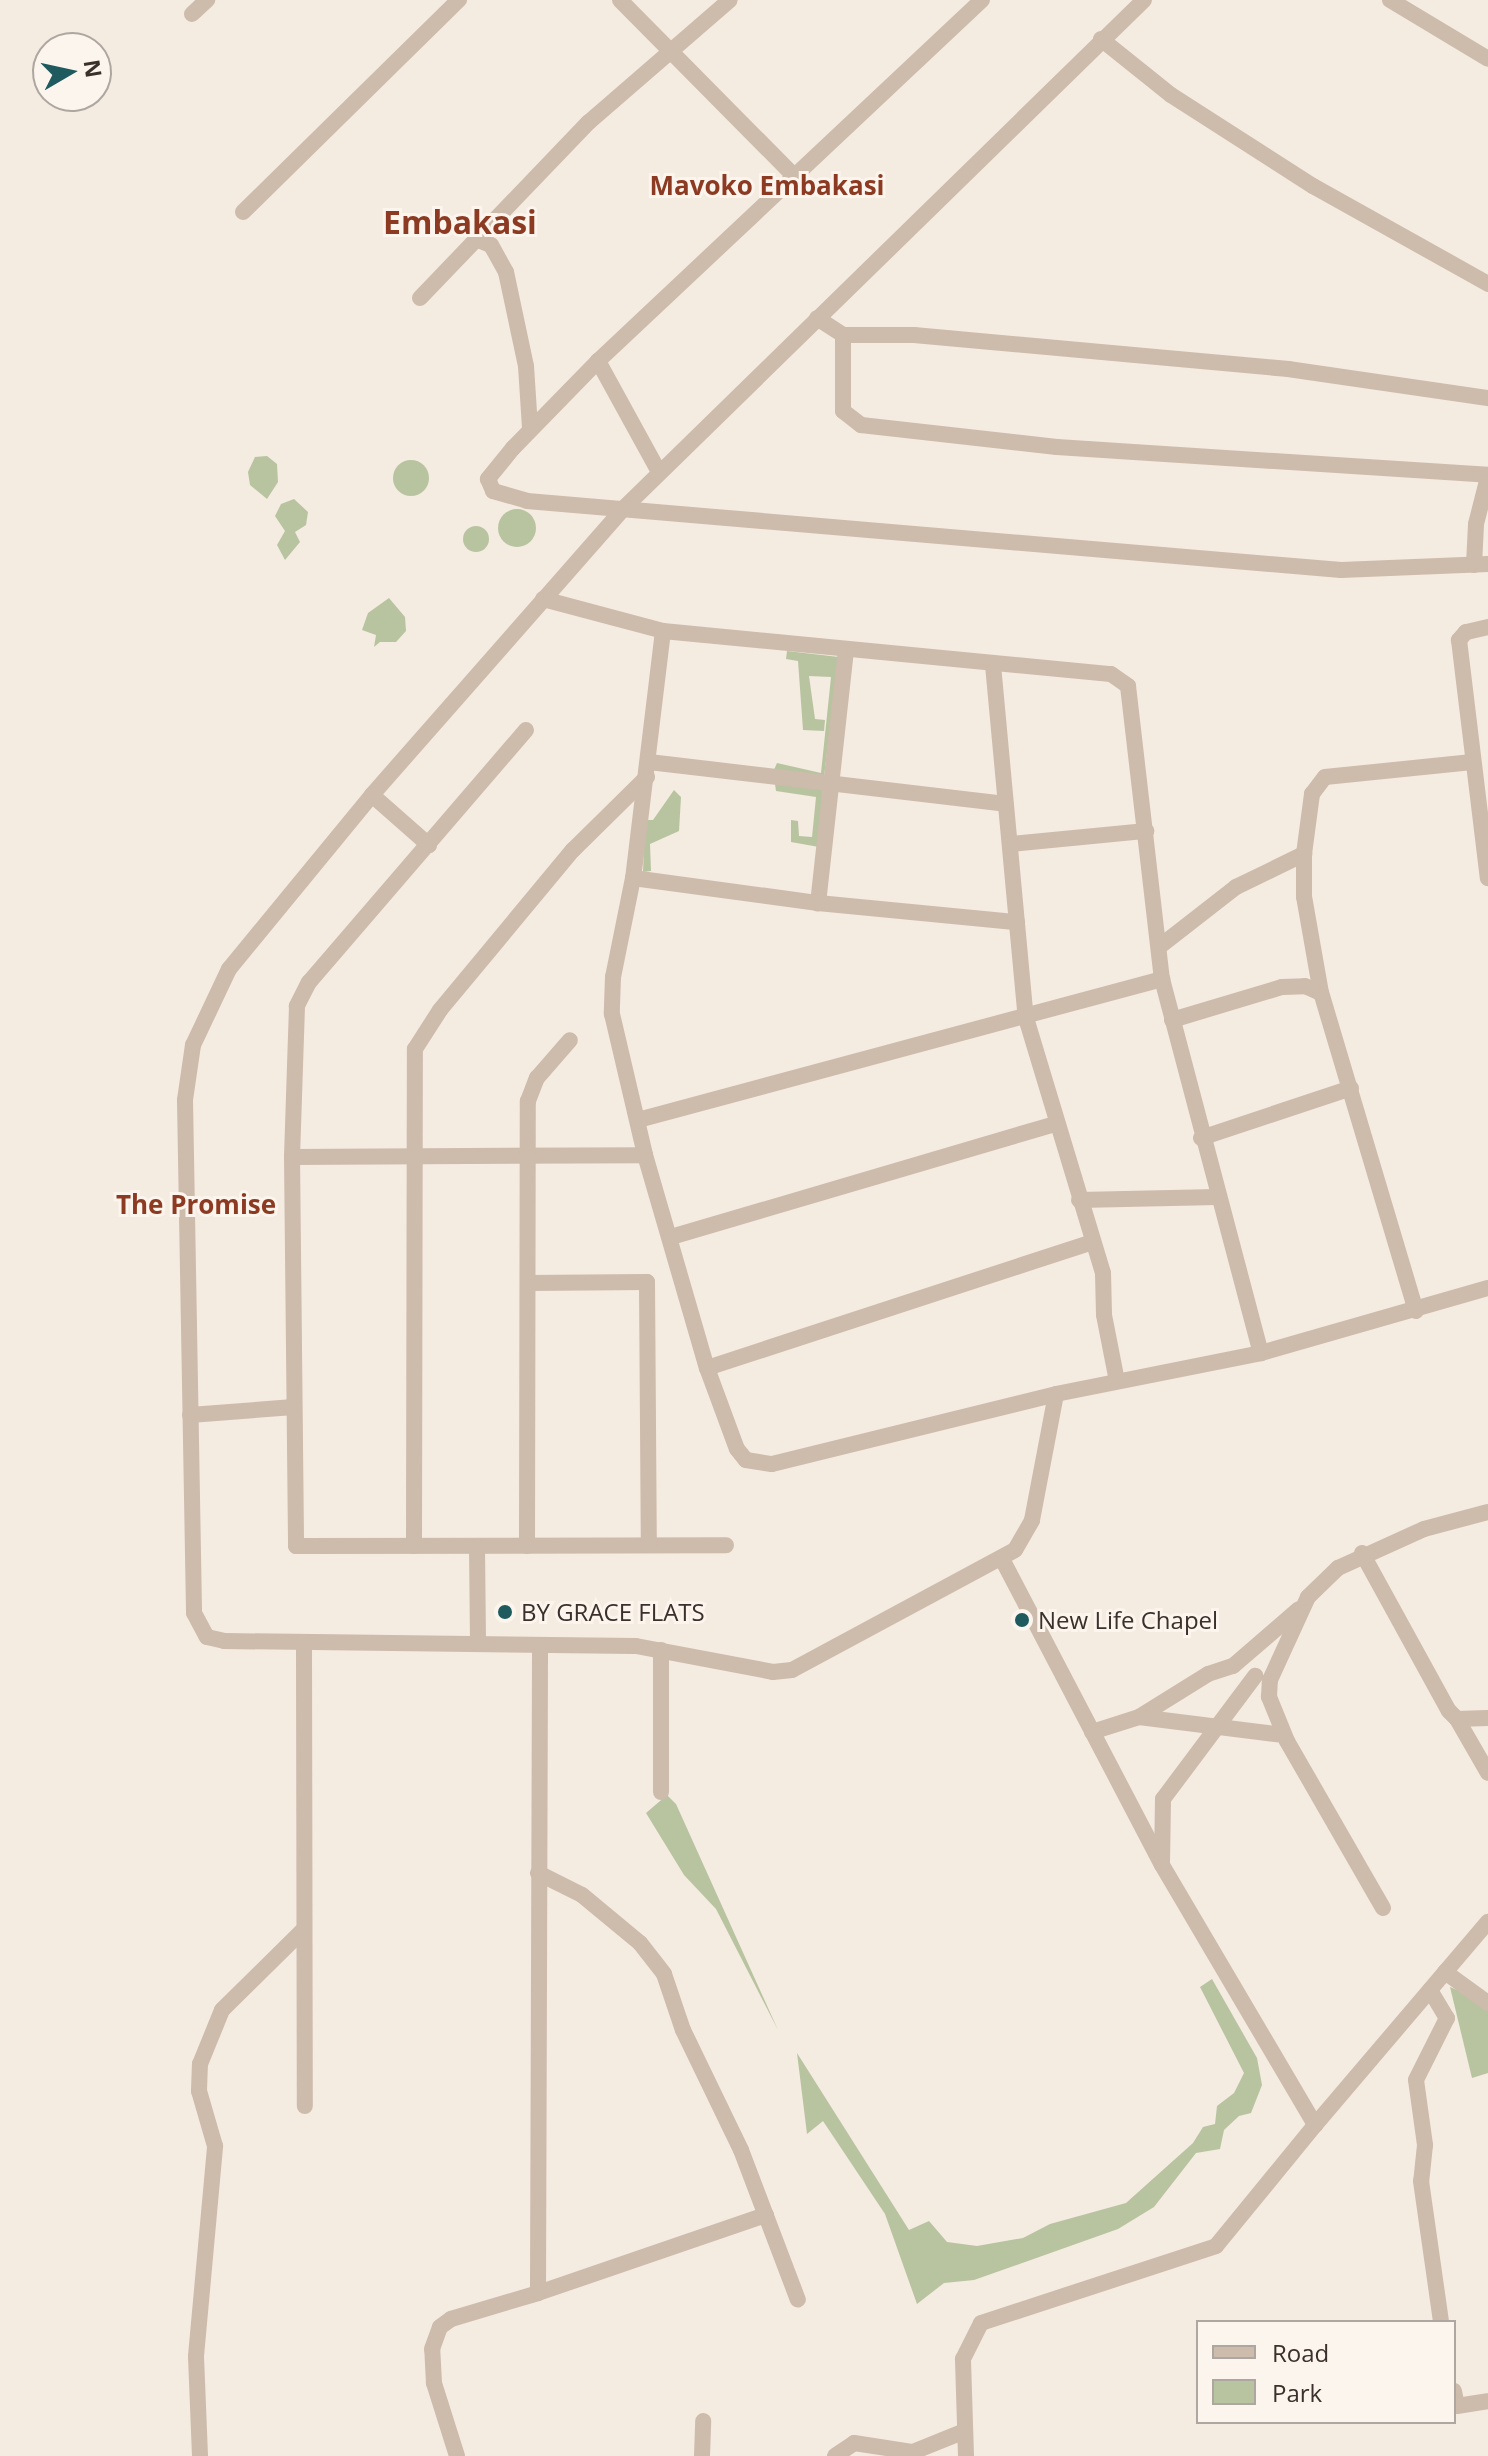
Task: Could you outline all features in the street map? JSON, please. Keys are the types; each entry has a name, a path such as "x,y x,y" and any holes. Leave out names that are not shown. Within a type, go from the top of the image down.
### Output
{"street":[{"path":"192,14 207,0"},
{"path":"243,212 459,0"},
{"path":"620,0 794,176"},
{"path":"420,298 589,122 668,50 730,0"},
{"path":"843,335 843,411 861,425 1057,447 1488,476 1476,524 1481,564 1341,570 527,501 493,491 488,479 530,428 982,0"},
{"path":"1056,1394 1032,1520 1025,1537 1002,1559 792,1670 773,1672 661,1650 478,1643 224,1641 207,1637 194,1613 185,1100 193,1045 229,969 372,795 624,508 1144,0"},
{"path":"1390,0 1488,59"},
{"path":"1101,39 1171,95 1313,186 1488,284"},
{"path":"476,239 491,245 506,272 526,366 530,428"},
{"path":"817,318 843,335 914,335 1288,369 1488,398"},
{"path":"598,361 659,472"},
{"path":"543,599 663,631 1111,674 1128,686 1162,979 1201,1138 1261,1353"},
{"path":"1488,627 1466,632 1459,640 1488,878"},
{"path":"663,631 633,878 613,977 612,1014 645,1155 707,1368 737,1449 756,1464 1056,1394 1261,1353 1488,1288"},
{"path":"818,903 846,650"},
{"path":"993,665 1026,1018 1090,1243 1103,1273 1104,1315 1117,1381"},
{"path":"526,730 302,992 294,1021 292,1157 296,1546 726,1545"},
{"path":"1416,1311 1321,993 1304,897 1304,854 1312,794 1325,777 1472,762"},
{"path":"648,770 831,784 1006,804"},
{"path":"414,1546 413,1062 422,1035 573,850 648,770"},
{"path":"372,795 429,845"},
{"path":"1010,844 1146,831"},
{"path":"1159,947 1236,887 1304,854"},
{"path":"633,878 818,903 1017,922"},
{"path":"638,1120 1162,979"},
{"path":"1172,1020 1282,987 1305,986 1321,993"},
{"path":"527,1546 528,1153 532,1088 570,1040"},
{"path":"1201,1138 1351,1088"},
{"path":"671,1237 1055,1124"},
{"path":"292,1157 528,1153 645,1155"},
{"path":"1079,1200 1217,1197"},
{"path":"707,1368 1090,1243"},
{"path":"528,1283 647,1282 649,1545"},
{"path":"190,1415 294,1407"},
{"path":"1092,1732 1139,1717 1238,1660 1303,1606 1338,1568 1362,1553 1488,1512"},
{"path":"477,1546 478,1643"},
{"path":"1362,1553 1437,1694 1457,1719 1488,1773"},
{"path":"1002,1559 1162,1865 1315,2125"},
{"path":"1268,1688 1303,1606"},
{"path":"304,1642 305,2106"},
{"path":"538,2293 540,1646"},
{"path":"661,1650 661,1792"},
{"path":"1238,1660 1268,1688 1284,1735 1383,1908"},
{"path":"1162,1865 1163,1799 1255,1676"},
{"path":"1139,1717 1284,1735"},
{"path":"1457,1719 1488,1718"},
{"path":"538,1873 582,1895 640,1943 664,1974 766,2215 798,2300"},
{"path":"966,2456 963,2359 981,2323 1216,2246 1488,1922"},
{"path":"200,2456 196,2356 215,2146 199,2091 200,2064 222,2010 304,1929"},
{"path":"1445,1972 1488,2003"},
{"path":"1430,1990 1447,2018 1416,2080 1425,2145 1421,2181 1441,2320"},
{"path":"457,2456 434,2383 432,2349 440,2327 451,2319 538,2293 766,2215"},
{"path":"1456,2401 1457,2406 1488,2401"},
{"path":"702,2456 703,2421"},
{"path":"835,2456 842,2456 854,2443 913,2452 965,2431"}],"green space":[{"path":"267,456 277,464 278,482 267,499 250,485 248,472 255,457"},
{"path":"411,460 424,465 429,478 424,491 411,496 398,491 393,478 398,465"},
{"path":"294,499 308,512 306,525 295,532 300,542 285,560 277,545 285,531 275,516 281,504"},
{"path":"517,509 531,514 536,528 531,542 517,547 503,542 498,528 503,514"},
{"path":"476,526 485,530 489,539 485,548 476,552 467,548 463,539 467,530"},
{"path":"389,598 405,617 406,631 396,642 380,642 374,647 376,635 362,630 368,613"},
{"path":"787,651 839,657 824,777 773,772 777,763 821,773 831,677 809,676 815,719 825,720 824,731 803,730 798,661 786,659"},
{"path":"775,784 823,788 819,847 791,842 791,820 798,821 799,836 812,837 816,797 776,791"},
{"path":"674,790 681,797 679,831 650,844 651,871 643,872 645,820 653,820"},
{"path":"667,1795 676,1804 778,2030 716,1909 684,1875 646,1813"},
{"path":"1212,1979 1257,2058 1262,2085 1251,2113 1239,2116 1224,2130 1220,2149 1196,2153 1154,2207 1118,2229 974,2280 944,2283 917,2304 885,2214 823,2121 807,2134 797,2053 909,2230 929,2221 947,2242 977,2246 1023,2238 1050,2224 1126,2203 1193,2143 1203,2127 1215,2124 1217,2106 1234,2093 1244,2073 1200,1987"},
{"path":"1450,1987 1488,2003 1488,2073 1472,2078"}],"place":[{"name":"BY GRACE FLATS","path":"505,1612"},
{"name":"New Life Chapel","path":"1022,1620"}],"district":[{"name":"Mavoko Embakasi","path":"767,186"},
{"name":"Embakasi","path":"460,222"},
{"name":"The Promise","path":"196,1205"}]}
